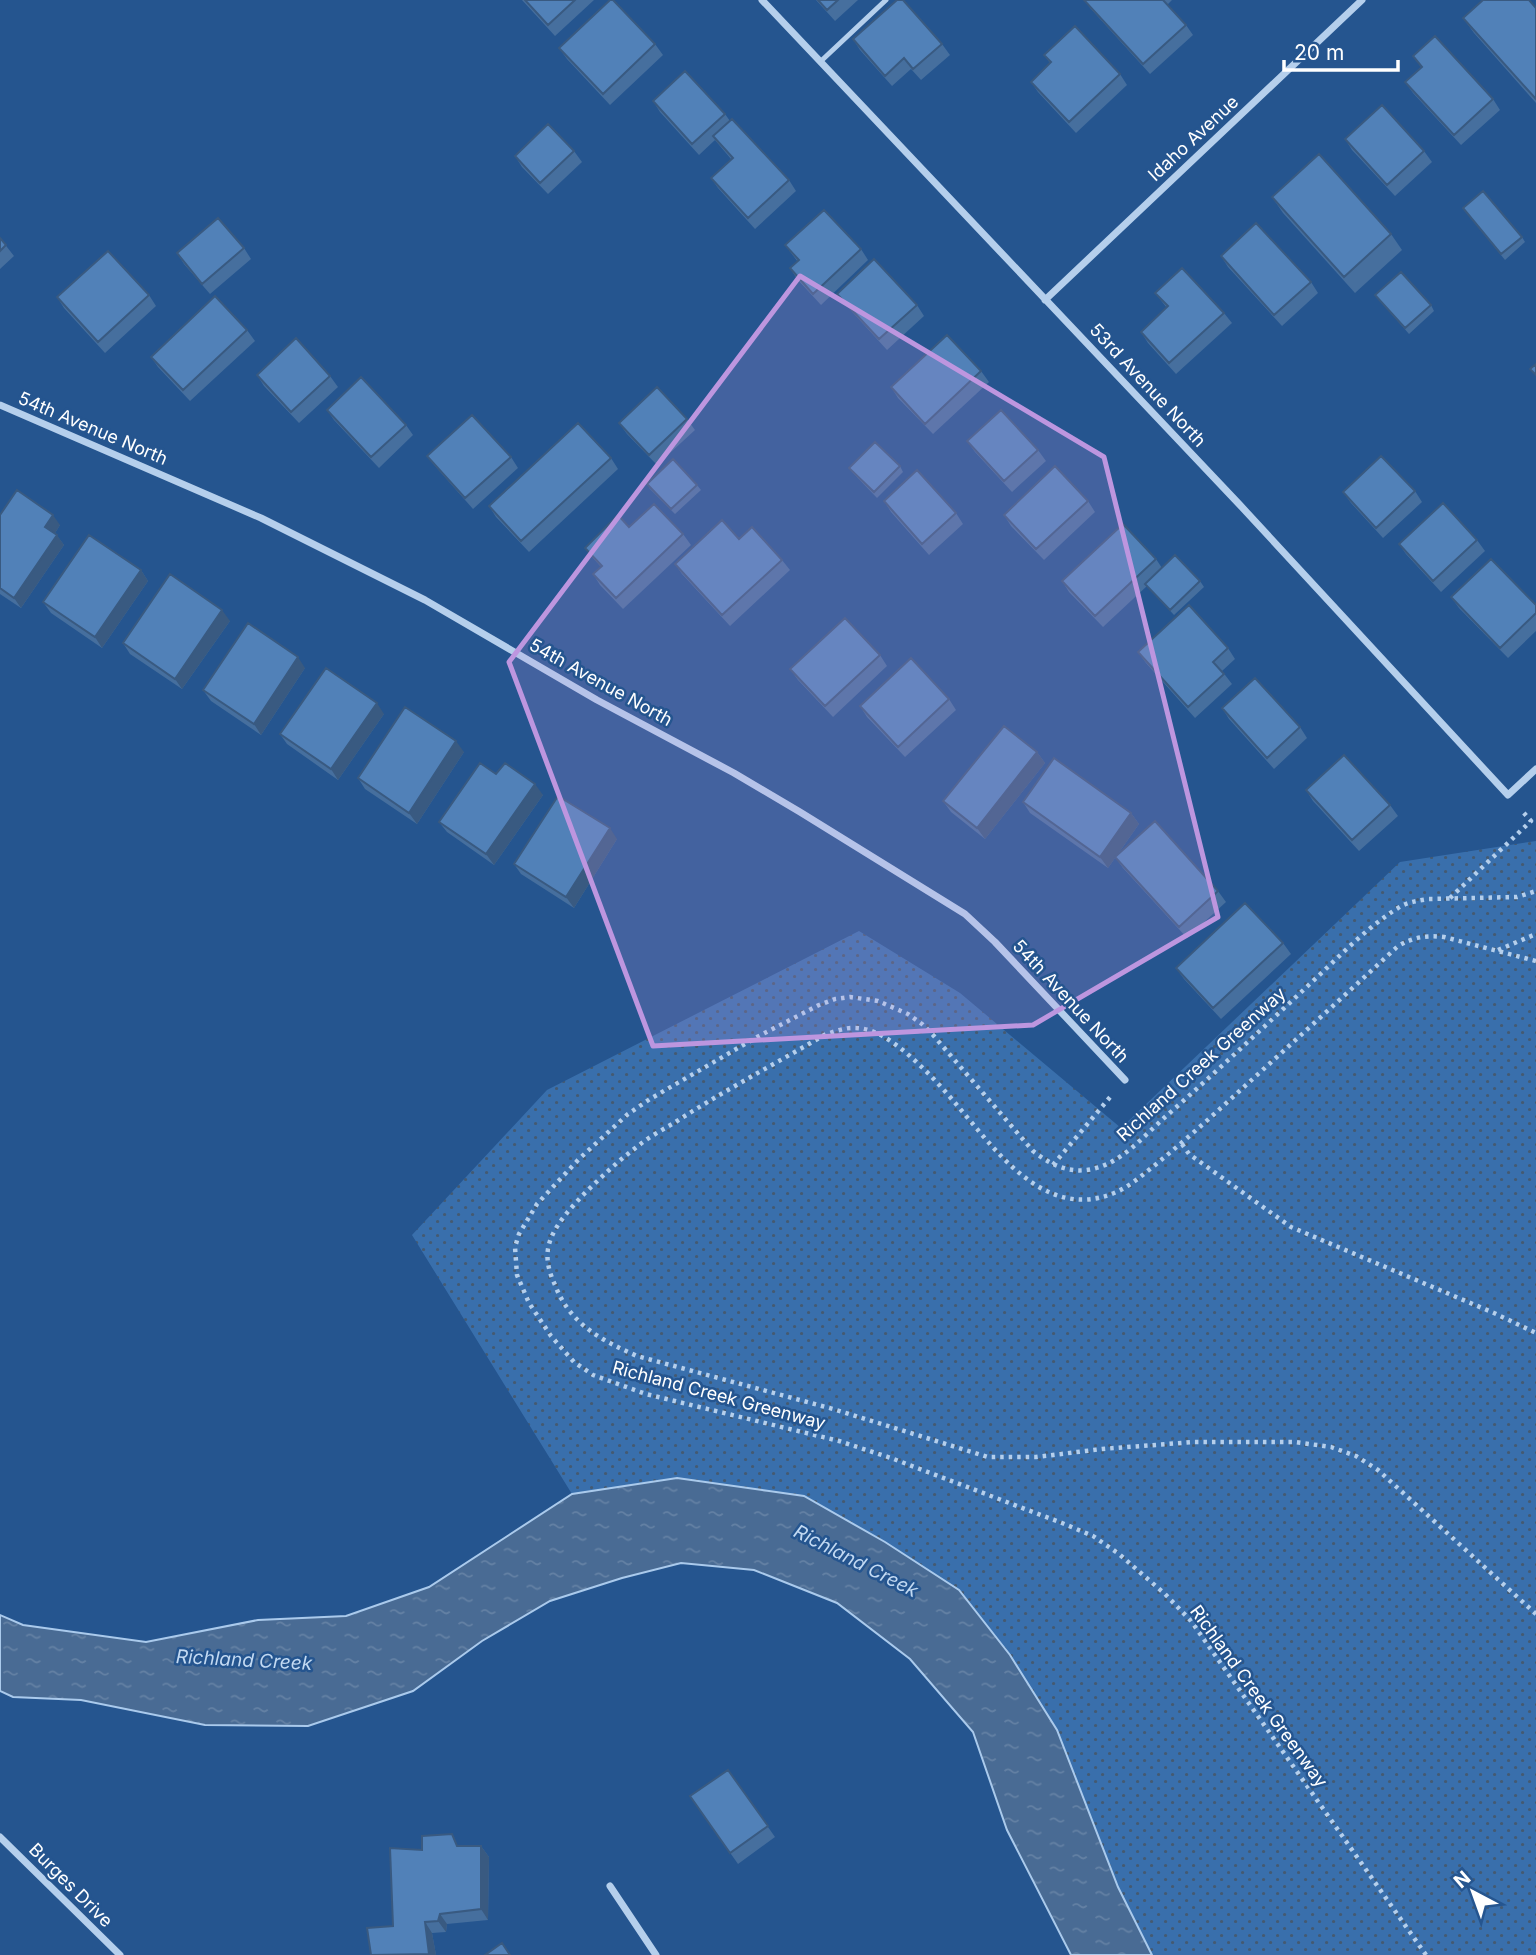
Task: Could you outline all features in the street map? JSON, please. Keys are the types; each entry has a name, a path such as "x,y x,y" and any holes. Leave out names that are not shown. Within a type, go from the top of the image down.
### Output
{"street":[{"name":"53rd Avenue North","path":"762,0 1239,504 1507,795"},
{"name":"Idaho Avenue","path":"1045,300 1362,0"},
{"name":"54th Avenue North","path":"0,405 261,518 425,600 597,700 734,773 800,812 965,914 995,942 1125,1080"},
{"path":"1507,795 1536,769"},
{"name":"Burges Drive","path":"0,1837 120,1955"},
{"path":"610,1886 656,1955"}],"lane":[{"path":"820,62 886,0"}],"path":[{"path":"1450,899 1531,821 1507,795"},
{"name":"Richland Creek Greenway","path":"1426,1955 1191,1621 1147,1577 1119,1554 1093,1536 891,1458 838,1441 646,1394 593,1375 574,1362 551,1336 528,1303 516,1275 515,1247 519,1234 537,1204 579,1159 621,1120 650,1098 734,1050 835,999 850,997 878,1001 908,1014 933,1035 1033,1151 1053,1165 1069,1170 1085,1170 1117,1159 1363,935 1400,907 1414,901 1517,897 1536,891"},
{"path":"1496,951 1536,934"},
{"path":"1536,961 1431,935 1421,936 1398,946 1182,1144 1129,1185 1089,1199 1062,1196 1021,1176 929,1074 881,1035 853,1028 826,1034 701,1105 638,1145 596,1182 565,1215 548,1247 549,1267 559,1298 596,1337 637,1356 899,1428 974,1454 1036,1457 1155,1444 1250,1442 1315,1444 1344,1451 1367,1462 1386,1476 1536,1614"},
{"path":"1053,1165 1125,1080"},
{"path":"1182,1144 1189,1154 1291,1227 1536,1333"}],"highlighted area":[{"path":"800,276 1104,457 1218,917 1033,1025 653,1046 509,662"}],"shaded area":[{"path":"1536,841 1536,1955 1152,1955 1118,1887 1057,1730 1010,1655 959,1590 677,1478 572,1494 412,1235 547,1090 859,931 960,993 1121,1128 1400,862"}],"water":[{"name":"Richland Creek","path":"677,1478 804,1496 885,1542 959,1590 1010,1655 1057,1730 1118,1887 1152,1955 1071,1955 1007,1830 973,1732 910,1659 837,1603 754,1570 681,1563 550,1601 482,1641 413,1691 308,1726 205,1725 81,1700 13,1697 0,1691 0,1615 23,1625 146,1642 258,1620 346,1616 429,1587 572,1494"}],"building":[{"path":"525,0 575,0 548,25"},
{"path":"610,0 655,44 603,94 559,48"},
{"path":"818,0 838,0 827,10"},
{"path":"897,0 903,0 942,44 913,69 904,58 885,76 853,39"},
{"path":"1084,0 1163,0 1186,25 1143,64"},
{"path":"1483,0 1529,0 1536,8 1536,99 1463,18"},
{"path":"1075,26 1120,74 1069,122 1031,82 1051,62 1044,55"},
{"path":"1435,36 1493,99 1454,135 1405,82 1422,67 1413,56"},
{"path":"685,71 725,114 692,144 653,101"},
{"path":"1382,105 1424,151 1387,185 1345,139"},
{"path":"732,119 789,180 748,218 711,178 733,158 713,136"},
{"path":"548,124 574,151 540,183 515,156"},
{"path":"1319,154 1391,234 1344,277 1272,197"},
{"path":"1483,191 1522,237 1501,254 1463,208"},
{"path":"824,210 861,249 813,294 790,268 799,260 785,245"},
{"path":"218,218 244,248 202,284 177,253"},
{"path":"1256,223 1311,282 1274,315 1221,256"},
{"path":"0,238 6,245 0,251"},
{"path":"108,251 149,295 98,342 57,297"},
{"path":"874,259 917,305 879,339 837,294"},
{"path":"1182,268 1224,313 1169,363 1141,332 1168,306 1155,293"},
{"path":"1401,272 1431,305 1405,328 1375,295"},
{"path":"215,296 247,330 183,390 151,357"},
{"path":"947,335 981,371 925,424 891,387"},
{"path":"296,338 330,376 291,412 257,375"},
{"path":"1536,364 1536,375 1530,369"},
{"path":"361,377 406,425 371,457 327,410"},
{"path":"657,387 687,419 649,455 619,423"},
{"path":"1001,410 1038,450 1004,481 967,441"},
{"path":"472,415 511,457 465,498 427,456"},
{"path":"578,423 611,458 521,541 489,506"},
{"path":"875,442 900,466 874,492 849,468"},
{"path":"1381,456 1415,491 1376,528 1343,492"},
{"path":"673,459 697,485 671,509 647,484"},
{"path":"1055,466 1088,501 1036,549 1004,515"},
{"path":"917,470 956,513 922,544 884,501"},
{"path":"17,490 53,515 45,527 57,535 14,598 0,588 0,515"},
{"path":"1443,503 1477,540 1433,581 1399,544"},
{"path":"654,504 683,534 616,598 593,574 602,566 585,548 618,515 629,527"},
{"path":"722,520 739,539 752,527 782,560 722,615 675,564"},
{"path":"1123,524 1156,559 1095,616 1062,581"},
{"path":"89,535 141,570 95,637 43,602"},
{"path":"1175,555 1200,581 1170,610 1145,584"},
{"path":"1491,559 1536,605 1536,613 1500,648 1451,597"},
{"path":"170,574 222,610 175,679 123,643"},
{"path":"1189,605 1228,648 1213,662 1224,674 1188,707 1138,652"},
{"path":"845,618 880,655 825,706 790,669"},
{"path":"248,623 298,657 254,724 203,690"},
{"path":"911,658 949,699 898,747 860,706"},
{"path":"326,668 377,703 331,769 280,734"},
{"path":"1255,678 1300,727 1267,758 1222,708"},
{"path":"405,707 456,741 409,813 358,778"},
{"path":"1004,726 1037,752 977,828 943,801"},
{"path":"1344,755 1390,805 1352,840 1306,790"},
{"path":"1054,758 1131,813 1100,857 1023,802"},
{"path":"480,763 496,774 505,763 535,784 486,854 439,822"},
{"path":"558,796 610,828 566,897 514,864"},
{"path":"1155,821 1218,891 1179,927 1115,857"},
{"path":"1245,903 1283,943 1213,1008 1176,968"},
{"path":"728,1770 768,1826 730,1853 690,1796"},
{"path":"452,1834 457,1846 481,1846 481,1909 440,1914 438,1921 425,1922 429,1954 371,1955 367,1928 393,1926 390,1848 422,1850 422,1836"},
{"path":"502,1943 510,1955 485,1955"}]}
